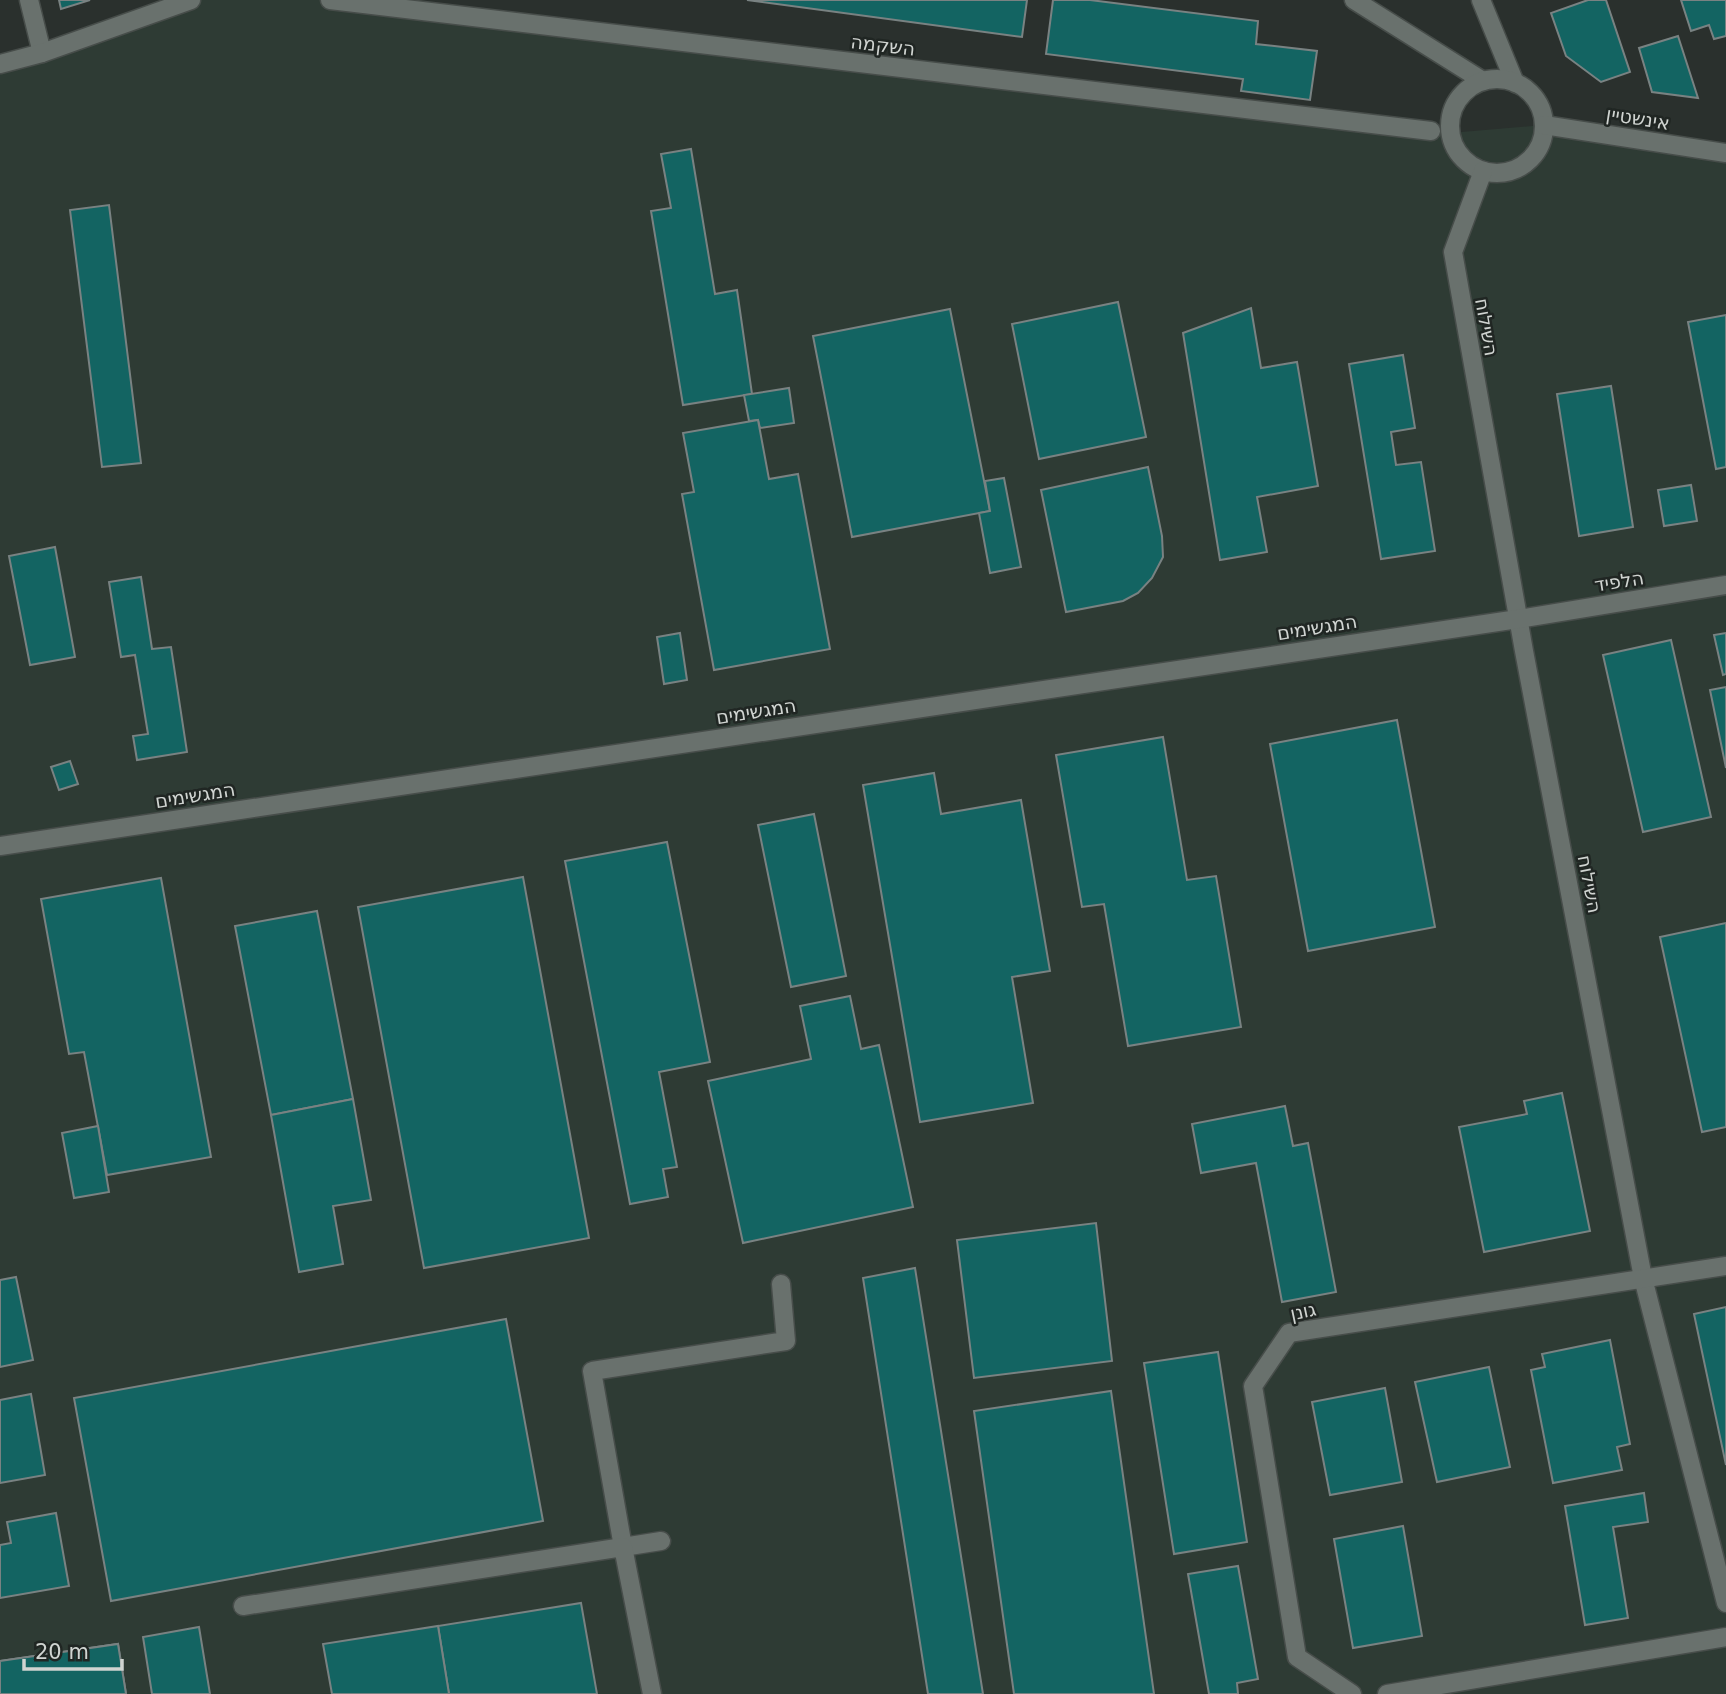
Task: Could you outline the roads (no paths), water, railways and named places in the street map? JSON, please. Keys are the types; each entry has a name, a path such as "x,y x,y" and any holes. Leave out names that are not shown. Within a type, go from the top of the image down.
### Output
{"street":[{"path":"29,0 42,53"},
{"path":"0,64 42,53 191,0"},
{"name":"השקמה","path":"330,0 1431,131"},
{"path":"1354,0 1483,81"},
{"path":"1481,0 1515,83"},
{"path":"1505,80 1515,83 1527,90 1541,112 1544,125 1542,140 1536,153 1525,164 1512,171 1497,174 1483,172 1461,157 1450,133 1453,107 1471,87 1483,81 1505,80"},
{"name":"אינשטיין","path":"1544,125 1726,153"},
{"name":"השילוח","path":"1483,172 1452,252 1518,619 1643,1279 1726,1603"},
{"name":"הלפיד","path":"1518,619 1726,585"},
{"name":"המגשימים","path":"0,846 1518,619"},
{"name":"גונן","path":"1352,1694 1297,1657 1253,1386 1289,1333 1726,1266"},
{"path":"652,1694 592,1371 786,1341 781,1283"},
{"path":"243,1606 661,1541"},
{"path":"1387,1694 1726,1637"}]}
